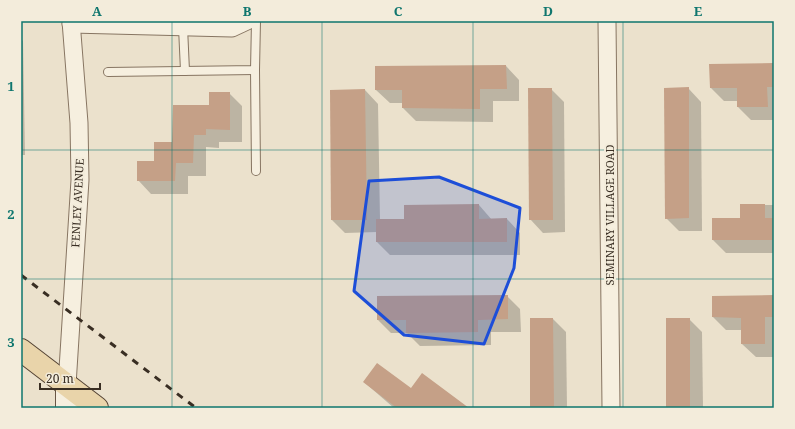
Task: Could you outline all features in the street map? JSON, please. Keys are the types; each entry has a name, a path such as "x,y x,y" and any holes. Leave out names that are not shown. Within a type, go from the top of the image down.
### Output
{"main road":[{"path":"21,350 97,408"},
{"path":"67,385 67,408"}],"street":[{"path":"71,23 232,28 246,21"},
{"name":"SEMINARY VILLAGE ROAD","path":"607,21 611,408"},
{"name":"FENLEY AVENUE","path":"67,385 80,180 79,123 71,23"}],"lane":[{"path":"256,21 256,171"},
{"path":"183,27 185,71"},
{"path":"108,72 255,70"}],"highlighted area":[{"path":"439,177 520,208 514,268 484,344 404,335 354,291 369,181"}],"building":[{"path":"774,63 774,87 767,87 768,107 737,107 737,88 710,88 709,64"},
{"path":"506,65 507,89 480,89 480,109 402,108 402,90 375,90 375,66"},
{"path":"689,87 689,218 665,219 664,88"},
{"path":"528,88 552,88 553,220 529,220"},
{"path":"365,89 367,220 331,220 330,90"},
{"path":"209,92 230,92 230,130 206,129 206,135 194,135 193,163 176,163 175,181 137,181 137,161 154,161 154,142 172,142 173,105 209,105"},
{"path":"479,204 479,219 507,218 507,242 376,242 376,219 404,219 404,205"},
{"path":"740,204 765,204 765,218 774,218 774,240 712,240 712,218 740,218"},
{"path":"508,295 508,319 478,320 478,332 406,333 406,320 377,320 377,296"},
{"path":"774,295 774,317 765,317 765,344 741,344 741,318 712,317 712,296"},
{"path":"530,318 553,318 554,408 530,408"},
{"path":"666,318 690,318 690,408 666,408"},
{"path":"377,363 411,388 422,373 469,408 397,408 363,382"}],"railway":[{"path":"21,275 196,408"}]}
